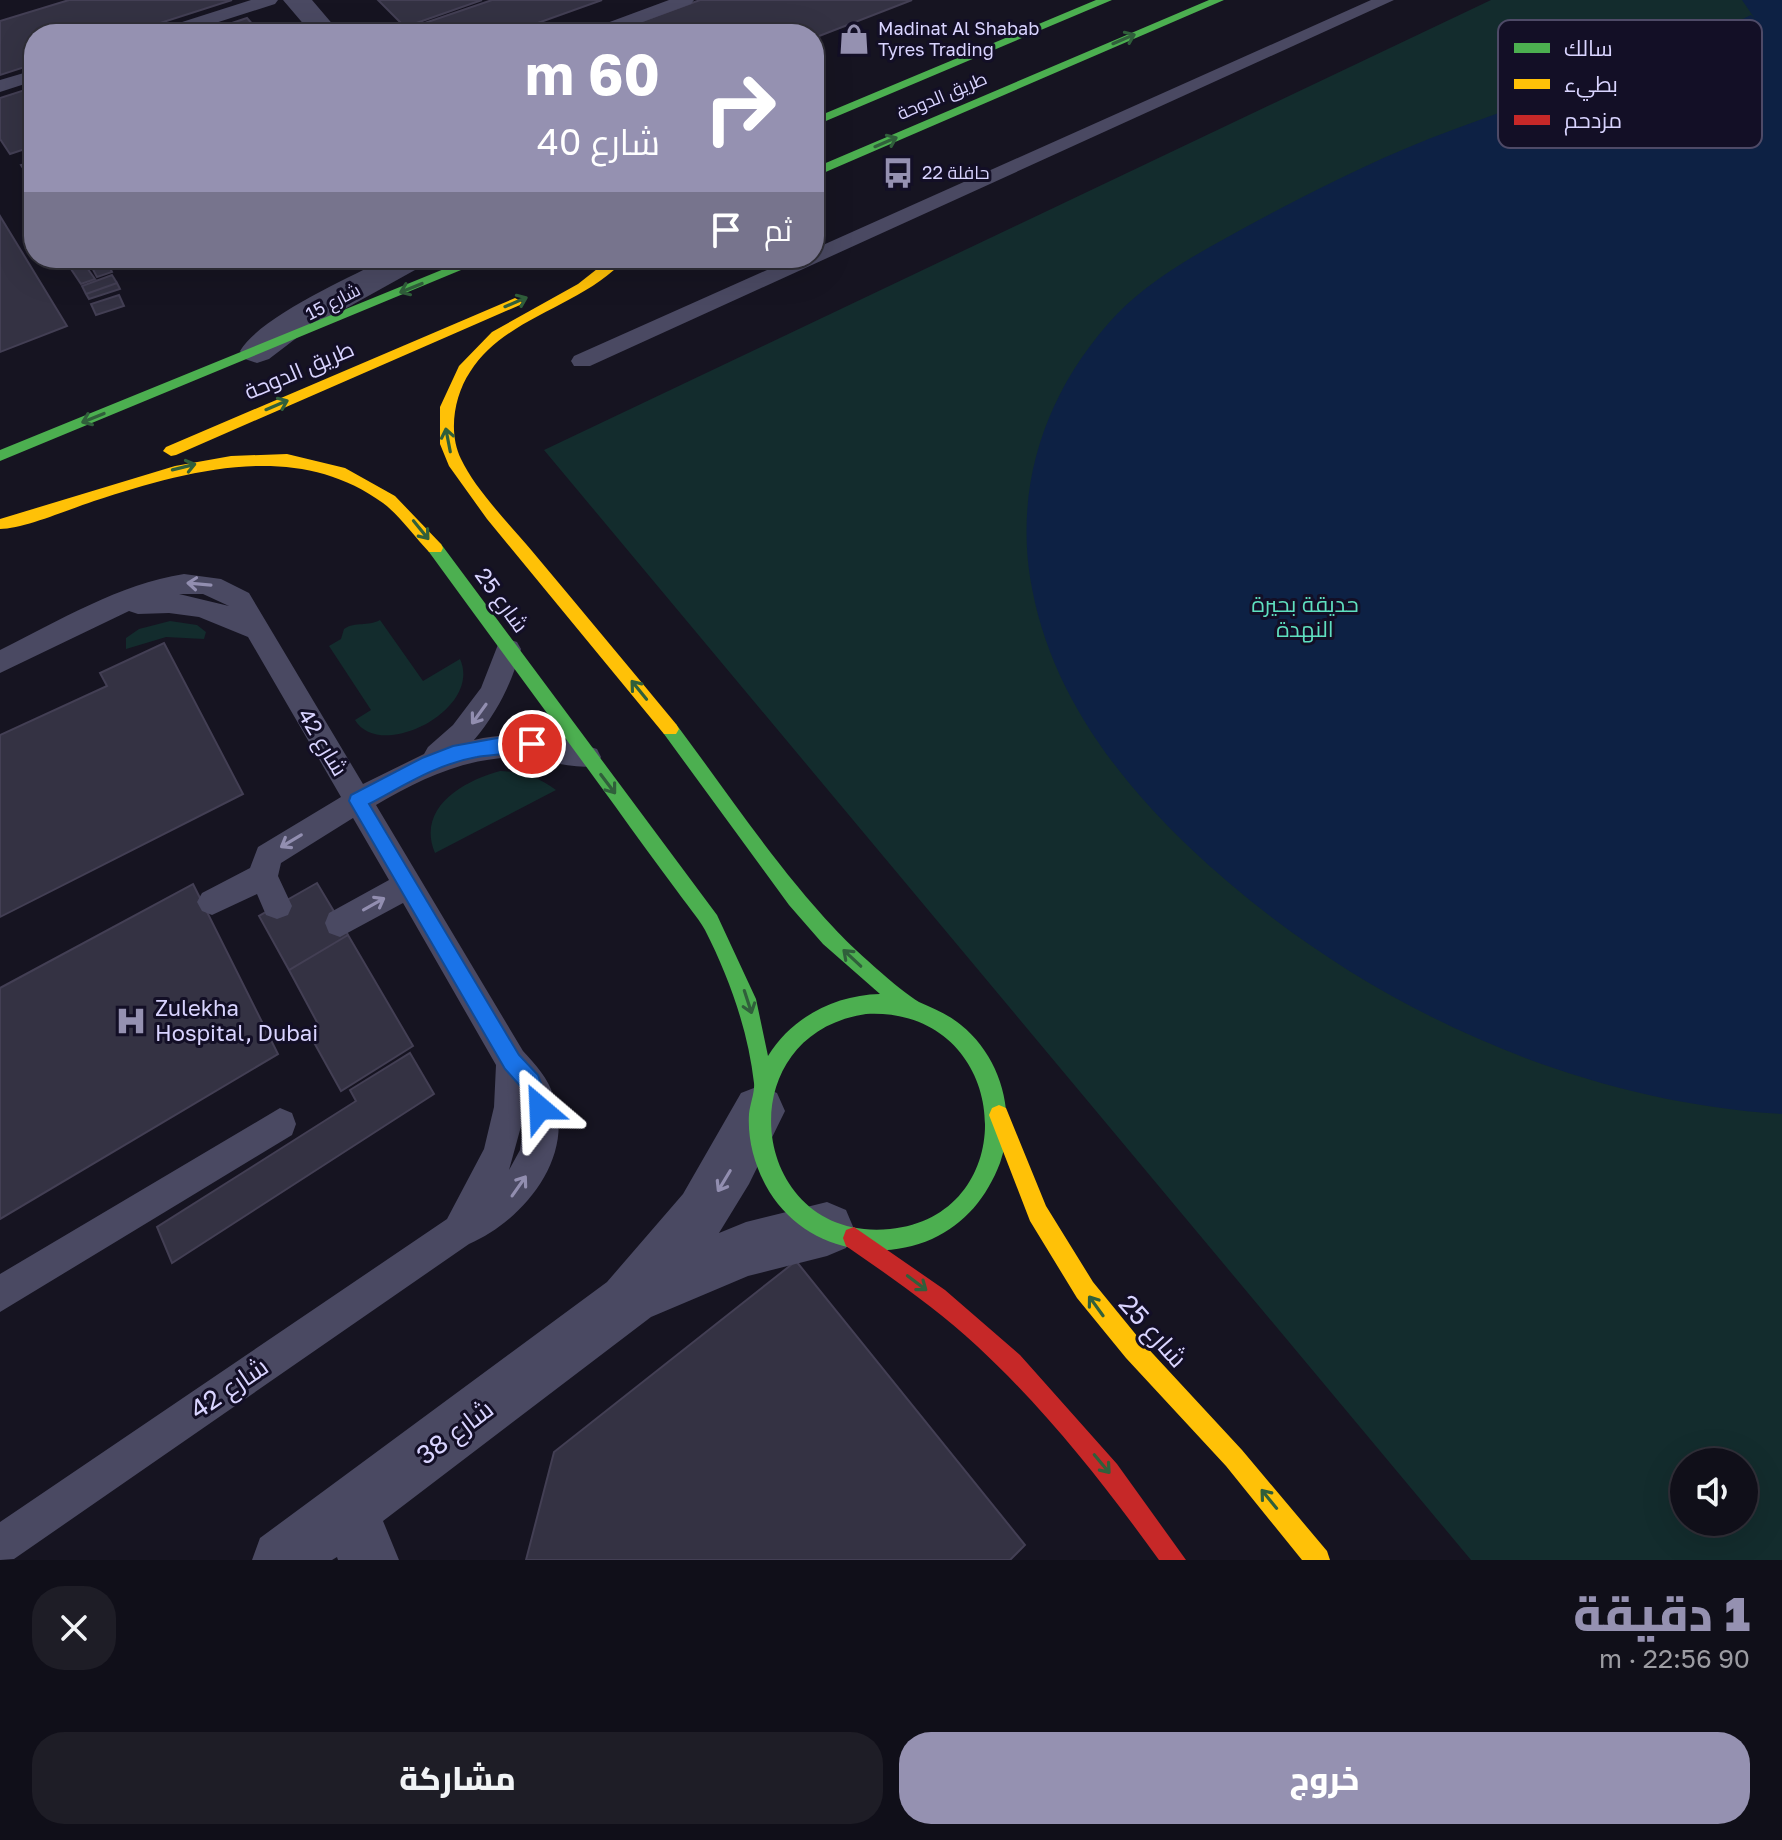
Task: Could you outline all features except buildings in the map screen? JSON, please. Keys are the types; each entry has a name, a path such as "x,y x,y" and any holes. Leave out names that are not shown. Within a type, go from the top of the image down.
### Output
{"street":[{"path":"297,0 318,24"},
{"name":"طريق الدوحة","path":"824,118 1106,0"},
{"name":"طريق الدوحة","path":"824,169 1212,1"},
{"path":"1152,6 1172,19"},
{"path":"864,101 895,77 973,40 996,24"},
{"name":"شارع 15","path":"257,351 307,315 394,268"},
{"name":"طريق الدوحة","path":"0,456 459,268"},
{"name":"طريق الدوحة","path":"1,525 596,268"},
{"name":"شارع 25","path":"607,268 583,287 497,335 464,369 454,387 446,416 448,444 454,462 484,503 670,729 796,899 830,938 912,1009"},
{"name":"شارع 25","path":"1,525 58,510 184,466 249,457 310,462 361,480 404,511 422,530 710,921 726,949 751,1012 761,1097"},
{"path":"840,1234 882,1240 916,1234 946,1219 971,1196 988,1167 994,1147 996,1106 989,1078 962,1038 947,1025 912,1009 883,1003 852,1006 824,1017 799,1033 778,1055 761,1097 759,1140 766,1167 781,1192 802,1213 920,1284 984,1337 1047,1399 1108,1471 1174,1560"},
{"name":"شارع 38","path":"282,1560 358,1536 627,1302 670,1257 706,1210 735,1161 761,1097"},
{"name":"شارع 25","path":"996,1106 1014,1160 1038,1214 1069,1268 1107,1320 1206,1426 1318,1560"},
{"name":"شارع 38","path":"627,1302 666,1281 746,1249 840,1234"}],"lane":[{"path":"194,24 269,0"},
{"path":"621,24 685,0"},
{"path":"824,253 1385,0"},
{"path":"0,86 24,78"},
{"path":"582,361 791,268"},
{"name":"شارع 42","path":"0,662 113,606 147,603 205,607 231,615 255,629 512,1062 531,1082 540,1108 540,1137 532,1167 513,1195 488,1217 457,1232 0,1545"},
{"path":"277,906 263,876 264,863 275,851 428,763 450,747 495,690 508,649"},
{"path":"428,763 453,754 503,744 532,744 587,757"},
{"path":"212,902 263,876"},
{"path":"340,923 408,885"},
{"path":"0,1294 280,1124"}],"green space":[{"name":"حديقة بحيرة النهدة","path":"1491,0 1782,0 1782,1560 1471,1560 544,450"},
{"path":"380,620 423,681 460,659 463,678 457,696 443,712 405,733 385,735 368,732 355,720 371,710 329,646 341,639 344,629"},
{"path":"170,621 197,625 206,632 204,639 166,637 126,649 126,638 139,629"},
{"path":"500,771 530,776 556,790 435,853 431,837 437,810 458,789"}],"water":[{"path":"1742,0 1782,0 1782,1114 1700,1105 1618,1087 1539,1063 1462,1031 1388,993 1317,950 1250,900 1160,818 1133,788 1086,724 1051,654 1039,617 1030,577 1027,541 1033,470 1042,436 1056,403 1093,342 1117,314 1148,286 1183,263 1305,196 1379,160 1498,114 1498,148 1762,148 1762,20 1740,20 1751,15 1755,19"}],"traffic: fast":[{"path":"824,118 1106,0"},
{"path":"824,169 1218,0"},
{"path":"0,456 459,268"},
{"path":"435,548 710,921 746,999 764,1083"},
{"path":"670,729 796,899 830,938 912,1009"},
{"path":"878,1004 901,1006 923,1013 962,1038 987,1077 994,1099 996,1122 994,1145 987,1167 962,1206 923,1231 901,1238 878,1240 855,1238 833,1231 794,1206 769,1167 762,1145 760,1122 762,1099 769,1077 794,1038 833,1013 855,1006 878,1004"}],"traffic: slow":[{"path":"607,268 583,287 497,335 464,369 447,407 448,444 454,462 493,515 670,729"},
{"path":"171,451 515,302"},
{"path":"3,524 175,471 231,461 287,460 340,472 389,500 435,548"},
{"path":"999,1115 1038,1213 1085,1290 1134,1350 1234,1458 1318,1560"}],"traffic: jam":[{"path":"854,1238 954,1311 1037,1389 1131,1501 1174,1560"}],"place":[{"name":"Madinat Al Shabab Tyres Trading","path":"854,39"},
{"name":"حافلة 22","path":"898,173"},
{"name":"Zulekha Hospital, Dubai","path":"131,1021"}],"route":[{"path":"532,744 503,744 453,754 428,763 358,801 512,1062 531,1082 540,1108"}]}
